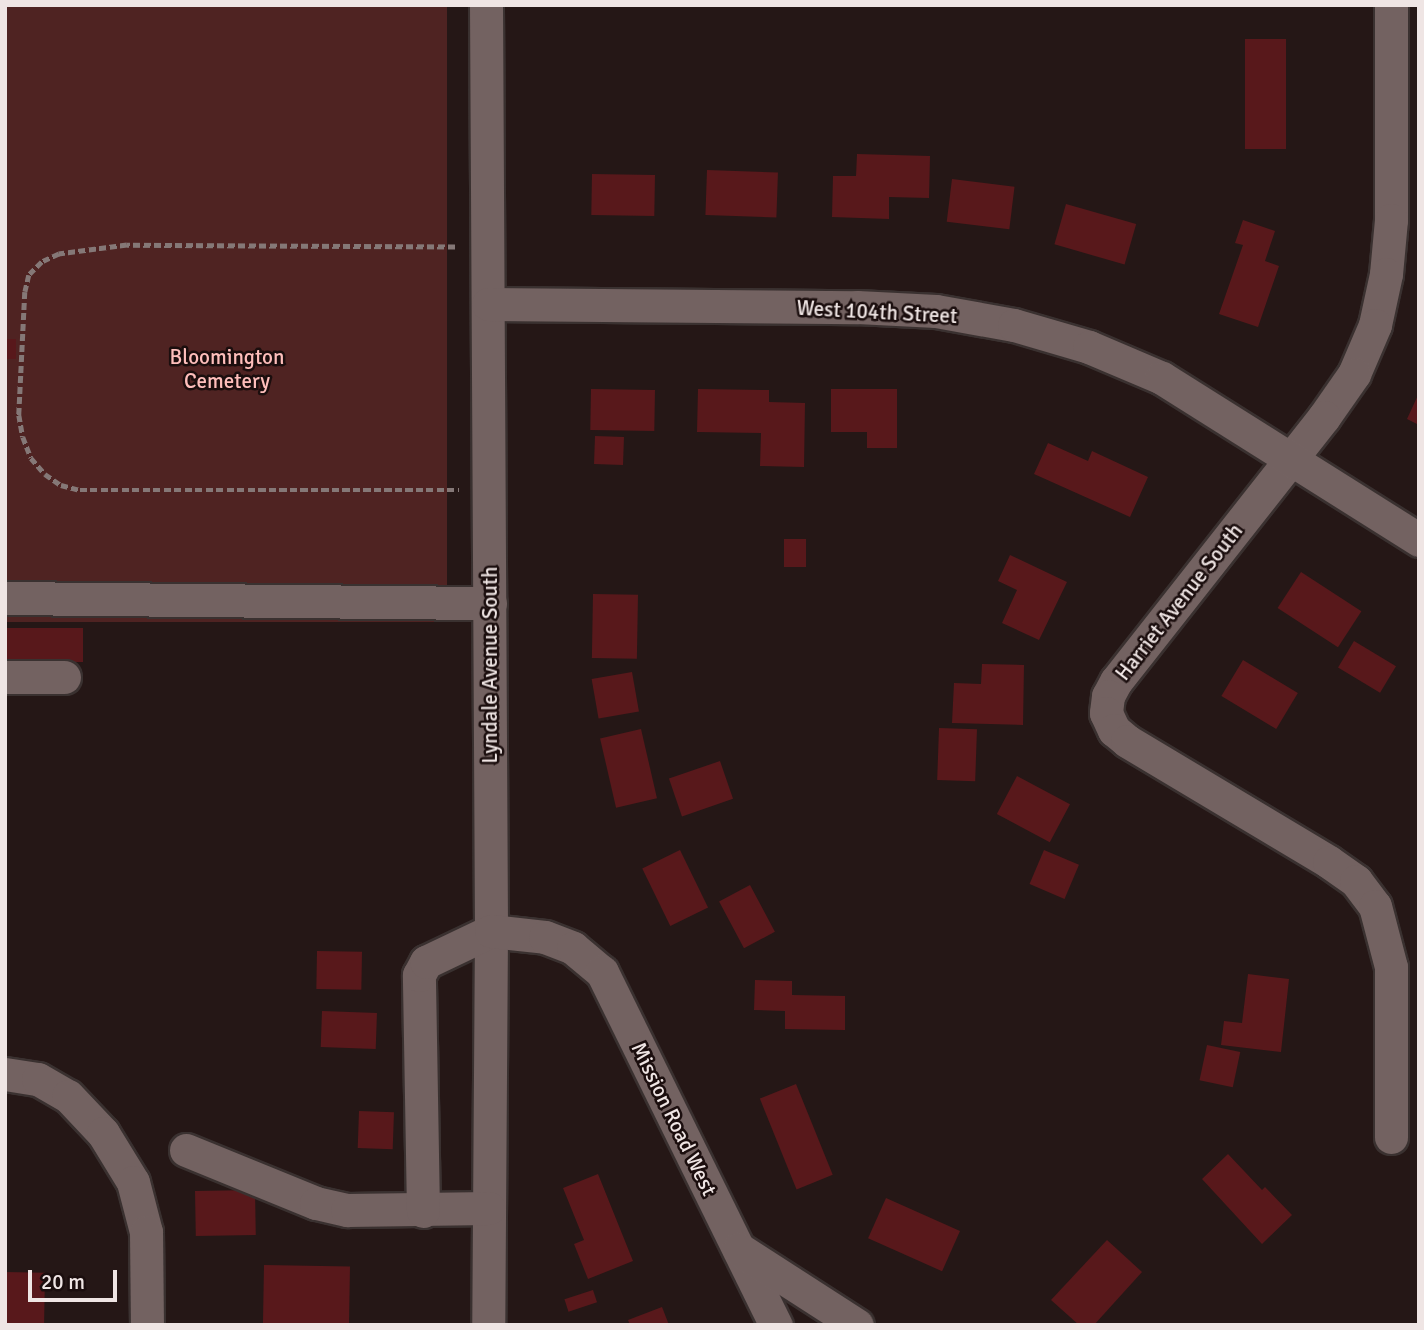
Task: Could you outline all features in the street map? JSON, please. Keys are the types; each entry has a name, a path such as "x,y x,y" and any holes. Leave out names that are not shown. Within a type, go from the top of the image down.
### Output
{"street":[{"name":"Lyndale Avenue South","path":"486,5 491,931 488,1325"},
{"name":"Harriet Avenue South","path":"1391,5 1391,220 1386,274 1375,325 1354,374 1291,459 1116,681 1108,695 1105,713 1114,730 1127,741 1329,862 1356,881 1375,906 1391,967 1391,1137"},
{"name":"West 104th Street","path":"488,304 857,307 936,311 1014,325 1089,347 1162,378 1419,540"},
{"path":"5,598 489,603"},
{"path":"5,677 64,677"},
{"path":"423,1211 419,975 426,962 491,931"},
{"name":"Mission Road West","path":"491,931 545,937 573,948 602,972 776,1325"},
{"path":"5,1074 38,1079 68,1096 103,1133 133,1182 146,1232 147,1325"},
{"path":"186,1150 316,1203 347,1210 489,1208"},
{"path":"739,1249 857,1325"}],"path":[{"path":"488,244 448,247 127,245 59,254 42,262 29,275 25,292 19,415 23,437 38,466 61,485 80,490 489,489"}],"green space":[{"name":"Bloomington Cemetery","path":"5,5 447,5 447,622 5,622"}],"building":[{"path":"1245,39 1286,39 1286,149 1245,149"},
{"path":"857,154 930,156 929,198 889,197 889,219 832,217 833,176 856,176"},
{"path":"707,170 778,172 776,217 705,215"},
{"path":"592,174 655,175 654,216 591,215"},
{"path":"952,179 1015,187 1009,229 947,222"},
{"path":"1066,204 1136,224 1125,264 1054,244"},
{"path":"1243,220 1275,231 1265,261 1279,266 1258,327 1219,314 1243,245 1235,243"},
{"path":"5,339 16,339 16,359 5,359"},
{"path":"591,389 655,390 654,431 590,430"},
{"path":"698,389 769,390 769,402 805,403 804,467 760,466 761,433 697,432"},
{"path":"831,389 897,389 897,448 867,448 867,432 831,432"},
{"path":"1419,393 1419,425 1407,419"},
{"path":"595,436 624,437 623,465 594,464"},
{"path":"1048,443 1088,461 1092,451 1148,477 1130,517 1034,474"},
{"path":"784,539 806,539 806,567 784,567"},
{"path":"1010,555 1067,582 1039,640 1002,623 1017,590 998,581"},
{"path":"1301,572 1361,611 1338,647 1278,608"},
{"path":"593,594 638,595 637,659 592,658"},
{"path":"5,628 83,628 83,662 5,662"},
{"path":"1354,641 1396,666 1380,693 1338,668"},
{"path":"1243,660 1298,693 1276,729 1221,696"},
{"path":"982,664 1024,665 1023,725 952,723 954,683 981,684"},
{"path":"632,672 639,711 599,719 592,679"},
{"path":"939,728 977,729 975,781 937,780"},
{"path":"641,729 657,798 616,808 600,738"},
{"path":"720,761 733,799 682,816 669,779"},
{"path":"1017,776 1070,804 1050,842 997,814"},
{"path":"680,850 708,908 670,926 642,868"},
{"path":"1044,850 1079,865 1065,899 1030,884"},
{"path":"750,885 775,932 744,948 719,901"},
{"path":"317,951 362,952 361,990 316,989"},
{"path":"1248,974 1289,979 1281,1052 1221,1045 1224,1021 1242,1023"},
{"path":"755,980 792,981 792,995 845,996 845,1030 785,1029 785,1011 754,1010"},
{"path":"322,1011 377,1013 376,1049 321,1047"},
{"path":"1207,1045 1240,1052 1233,1087 1200,1080"},
{"path":"796,1084 833,1175 797,1189 760,1099"},
{"path":"359,1111 394,1112 393,1149 358,1148"},
{"path":"1228,1154 1262,1190 1265,1187 1292,1215 1262,1244 1202,1179"},
{"path":"598,1174 633,1261 588,1279 574,1244 584,1240 563,1188"},
{"path":"255,1190 256,1235 196,1236 195,1191"},
{"path":"886,1198 960,1231 942,1271 868,1238"},
{"path":"1107,1240 1142,1272 1094,1325 1079,1325 1051,1300"},
{"path":"264,1265 350,1267 349,1325 263,1325"},
{"path":"5,1272 45,1273 44,1325 5,1325"},
{"path":"593,1290 597,1302 568,1312 564,1299"},
{"path":"662,1307 669,1325 630,1325 628,1320"}]}
